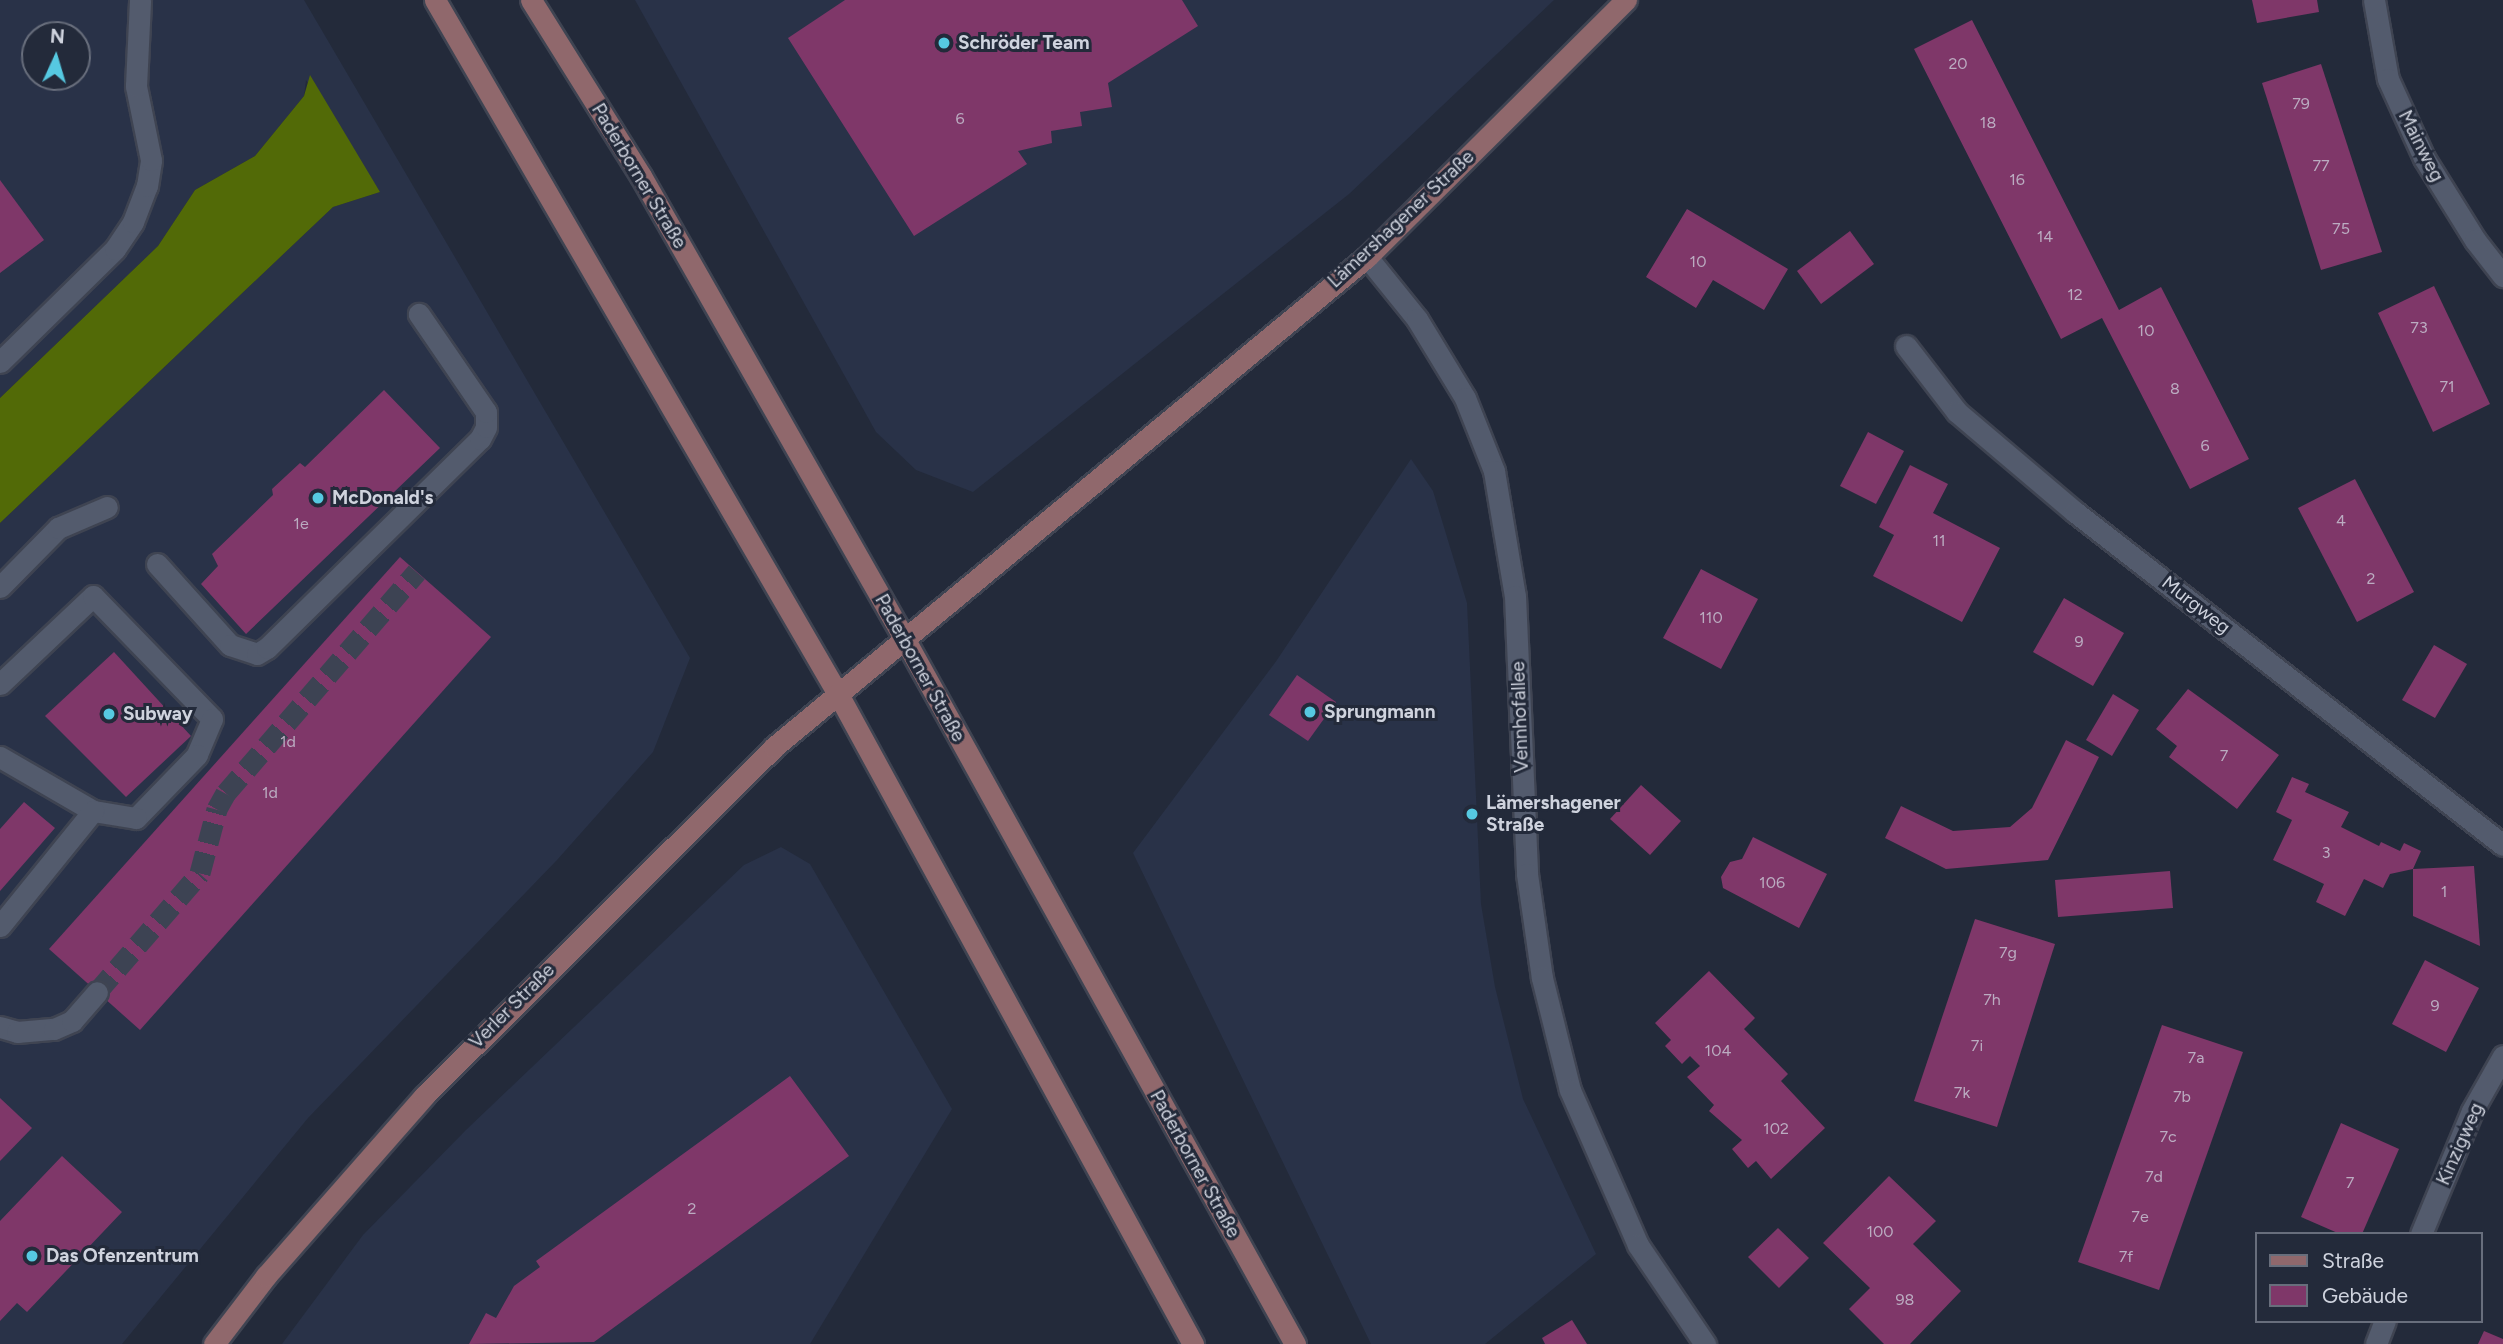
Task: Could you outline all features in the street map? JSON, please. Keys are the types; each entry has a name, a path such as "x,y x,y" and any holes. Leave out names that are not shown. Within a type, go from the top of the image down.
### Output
{"main road":[{"path":"435,0 838,694 1193,1344"},
{"name":"Paderborner Straße","path":"531,0 641,176 904,638 1295,1344"},
{"name":"Lämershagener Straße","path":"838,694 1367,257 1626,0"},
{"name":"Verler Straße","path":"214,1344 266,1276 424,1096 774,747 838,694"}],"street":[{"path":"0,362 78,288 133,222 151,160 136,86 140,0"},
{"name":"Mainweg","path":"2374,0 2388,79 2424,158 2503,276"},
{"name":"Vennhofallee","path":"1367,257 1417,319 1465,398 1494,471 1515,596 1527,874 1542,978 1570,1090 1638,1245 1705,1344"},
{"path":"157,564 230,645 257,653 267,648 481,439 486,427 486,412 419,314"},
{"name":"Murgweg","path":"1906,346 1956,412 2075,512 2503,845"},
{"path":"0,587 58,528 107,507"},
{"path":"0,684 93,596 212,719 197,755 136,818 93,811 0,757"},
{"path":"0,926 93,811"},
{"path":"0,1027 17,1032 54,1029 72,1021 97,992"},
{"name":"Kinzigweg","path":"2422,1232 2472,1111 2503,1056"},
{"path":"2376,1344 2384,1323"}],"shaded area":[{"path":"0,0 304,0 690,658 653,752 557,860 308,1118 122,1344 0,1344 0,523 333,207 380,192 306,80 304,96 255,156 195,190 158,246 0,398"},
{"path":"635,0 1554,0 1349,194 973,492 916,470 876,432"},
{"path":"1411,459 1433,491 1467,603 1481,904 1495,987 1523,1099 1596,1254 1485,1344 1371,1344 1133,853 1277,660"},
{"path":"781,847 810,864 952,1109 810,1344 282,1344 363,1235 466,1130 744,865"}],"green space":[{"path":"310,75 380,192 333,207 0,523 0,398 158,246 195,190 255,156 304,96"}],"building":[{"path":"845,0 1182,0 1198,26 1108,83 1112,107 1080,112 1082,126 1051,131 1052,143 1018,151 1027,164 914,236 788,38"},
{"path":"2252,0 2317,0 2319,12 2257,23"},
{"path":"1972,20 2119,310 2161,287 2249,459 2190,489 2102,318 2061,339 1914,49"},
{"path":"2321,64 2382,252 2321,270 2262,83"},
{"path":"0,180 44,240 0,273"},
{"path":"1687,209 1788,269 1764,310 1713,280 1696,308 1646,277"},
{"path":"1850,231 1874,264 1821,304 1797,271"},
{"path":"2434,286 2490,404 2433,432 2378,313"},
{"path":"384,390 440,448 246,634 201,584 218,566 212,554 273,495 272,489 300,463 305,467"},
{"path":"1868,432 1904,451 1876,504 1840,486"},
{"path":"1910,465 1948,484 1933,513 2000,548 1962,622 1873,576 1894,535 1879,527"},
{"path":"2355,479 2414,592 2357,622 2298,508"},
{"path":"400,557 491,637 140,1030 49,949"},
{"path":"1701,569 1758,599 1721,669 1663,638"},
{"path":"2064,598 2124,633 2093,686 2033,652"},
{"path":"2434,645 2467,664 2435,718 2402,700"},
{"path":"114,652 191,736 126,797 45,716"},
{"path":"1297,675 1336,702 1308,741 1269,715"},
{"path":"2188,689 2279,755 2237,809 2169,757 2177,746 2156,729"},
{"path":"2113,694 2139,710 2112,756 2086,740"},
{"path":"2066,740 2099,757 2048,860 1946,869 1885,838 1901,806 1953,831 2010,827 2032,808"},
{"path":"2292,777 2309,784 2305,792 2349,812 2341,827 2379,846 2381,842 2400,851 2404,843 2421,851 2413,869 2390,874 2383,888 2364,879 2345,916 2316,902 2324,884 2273,860 2292,820 2276,812"},
{"path":"1641,785 1681,821 1650,855 1610,819"},
{"path":"24,802 55,828 0,891 0,829"},
{"path":"1753,837 1827,874 1799,928 1723,888 1721,877 1730,862 1742,859"},
{"path":"2474,866 2480,946 2413,916 2413,869"},
{"path":"2170,871 2173,908 2058,917 2055,880"},
{"path":"1975,919 2055,944 1997,1127 1914,1101"},
{"path":"2425,960 2479,988 2446,1052 2392,1024"},
{"path":"1709,971 1755,1018 1744,1029 1788,1074 1781,1081 1825,1128 1771,1179 1756,1161 1748,1168 1732,1149 1742,1140 1709,1111 1714,1105 1687,1077 1700,1066 1690,1056 1682,1064 1665,1046 1671,1040 1655,1023"},
{"path":"2162,1025 2243,1052 2159,1290 2078,1262"},
{"path":"790,1076 849,1156 594,1342 469,1344 486,1313 496,1318 514,1286 540,1267 536,1261"},
{"path":"0,1098 32,1128 0,1161"},
{"path":"2341,1123 2399,1149 2363,1232 2335,1232 2301,1217"},
{"path":"62,1156 122,1212 27,1312 17,1303 0,1321 0,1221"},
{"path":"1889,1176 1936,1221 1913,1244 1961,1291 1910,1344 1884,1344 1849,1309 1870,1288 1823,1243"},
{"path":"1778,1228 1809,1258 1779,1288 1748,1257"},
{"path":"1572,1320 1587,1344 1545,1344 1542,1338"},
{"path":"2484,1331 2503,1339 2503,1344 2478,1344"}],"tunnel":[{"path":"97,992 200,873 217,809 226,793 417,572"}],"place":[{"name":"Schröder Team","path":"944,43"},
{"name":"McDonald's","path":"318,498"},
{"name":"Sprungmann","path":"1310,712"},
{"name":"Subway","path":"109,714"},
{"name":"Lämershagener Straße","path":"1472,814"},
{"name":"Das Ofenzentrum","path":"32,1256"}]}
